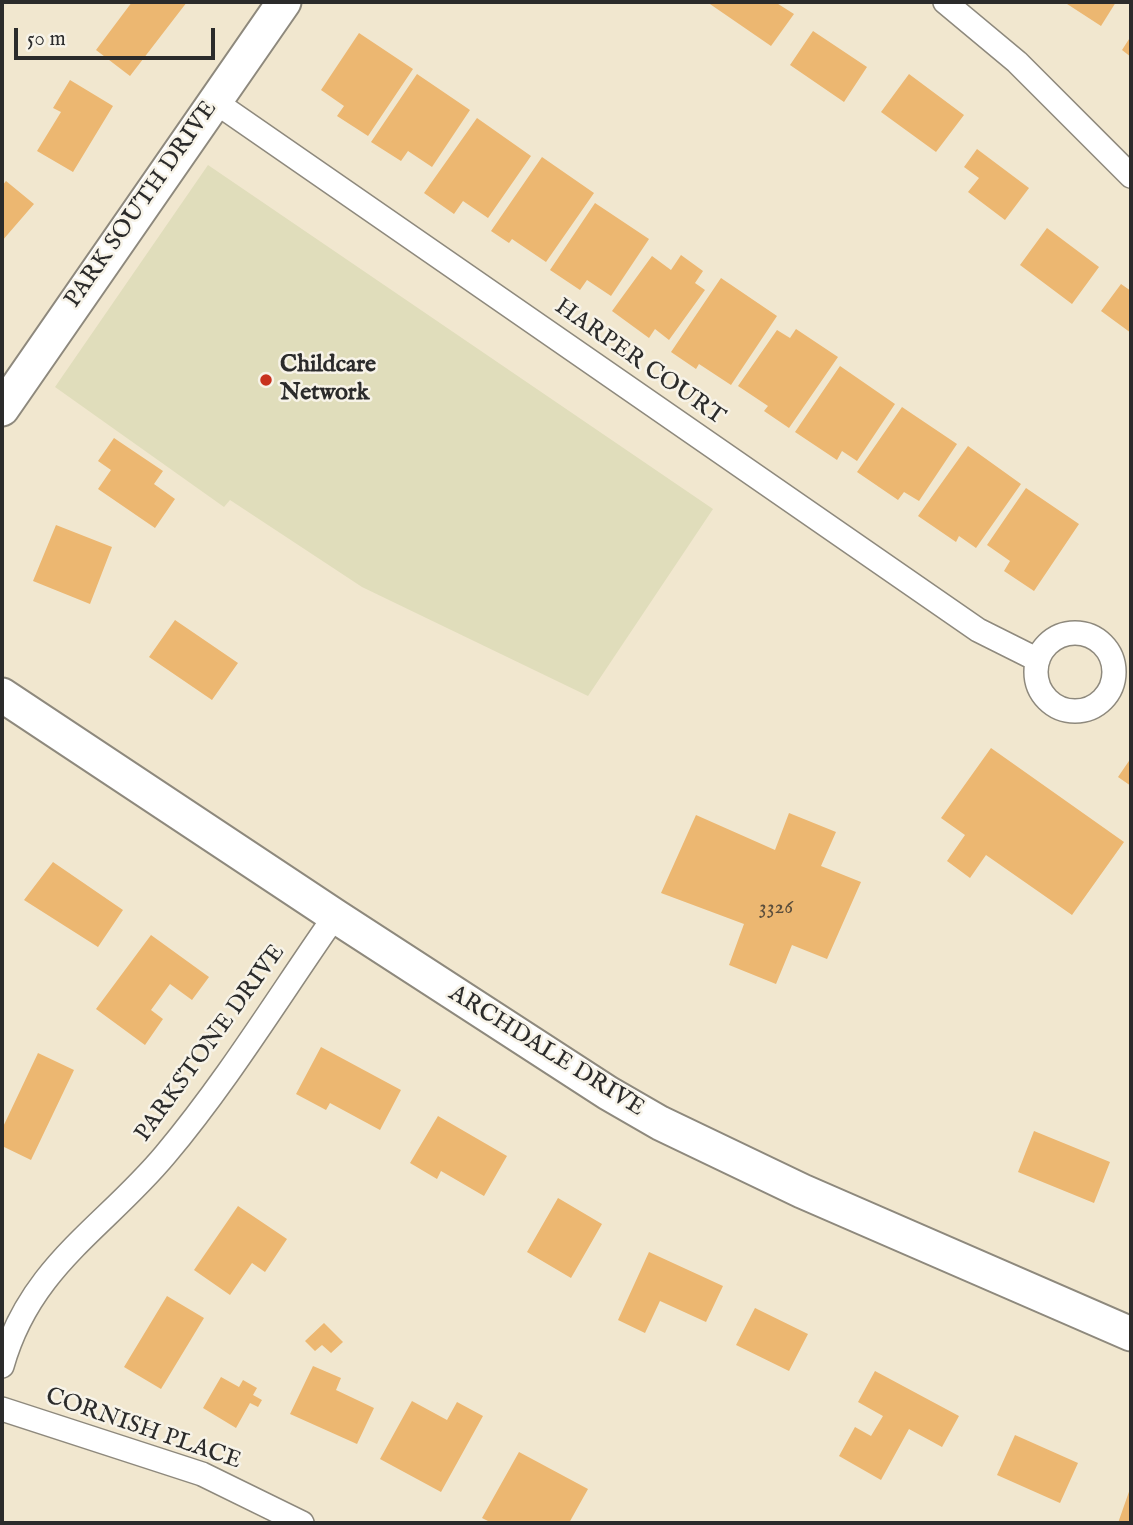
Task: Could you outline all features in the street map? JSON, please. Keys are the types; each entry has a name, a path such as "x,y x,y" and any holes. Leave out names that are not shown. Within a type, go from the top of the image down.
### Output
{"street":[{"name":"PARK SOUTH DRIVE","path":"2,409 284,2"},
{"path":"945,2 1017,62 1131,176"},
{"name":"HARPER COURT","path":"215,101 978,630 1038,660"},
{"name":"ARCHDALE DRIVE","path":"2,695 335,916 608,1093 660,1123 802,1191 1131,1334"},
{"name":"PARKSTONE DRIVE","path":"2,1366 29,1303 57,1262 164,1156 204,1105 335,916"},
{"name":"CORNISH PLACE","path":"2,1409 202,1474 302,1523"}],"shaded area":[{"path":"208,165 713,509 588,696 362,587 230,500 224,507 55,387"}],"building":[{"path":"132,2 187,2 130,76 96,50"},
{"path":"707,2 775,2 794,14 771,46"},
{"path":"1064,2 1116,2 1101,26"},
{"path":"813,31 867,67 844,102 790,65"},
{"path":"359,33 413,69 368,136 337,116 344,106 321,90"},
{"path":"1131,36 1131,57 1122,50"},
{"path":"417,74 470,110 432,167 408,151 401,161 371,142"},
{"path":"909,74 964,115 936,152 881,112"},
{"path":"70,80 113,106 73,172 37,151 61,112 53,108"},
{"path":"477,118 531,156 488,218 463,201 454,214 424,193"},
{"path":"977,149 1029,188 1005,220 968,192 979,178 964,167"},
{"path":"542,157 594,193 546,262 512,239 509,243 491,231"},
{"path":"6,181 34,204 2,241 2,186"},
{"path":"595,203 649,239 611,296 587,280 580,290 550,270"},
{"path":"1047,228 1099,267 1072,304 1020,265"},
{"path":"681,255 703,271 695,283 705,290 669,340 655,329 649,338 612,311 652,256 671,270"},
{"path":"721,278 777,316 731,385 699,364 696,369 671,352"},
{"path":"1121,284 1131,291 1131,333 1101,311"},
{"path":"796,329 838,357 789,428 764,411 768,406 738,386 777,330 790,338"},
{"path":"840,366 895,404 857,461 842,451 837,460 795,432"},
{"path":"902,407 957,444 919,501 904,492 898,500 857,472"},
{"path":"114,438 163,471 154,484 175,499 155,528 98,489 111,470 98,461"},
{"path":"968,446 1021,484 976,548 959,536 956,542 918,516"},
{"path":"1026,488 1079,524 1034,591 1004,571 1010,561 987,545"},
{"path":"56,525 112,547 90,604 33,581"},
{"path":"175,620 238,663 212,700 149,657"},
{"path":"991,748 1124,842 1072,915 986,855 970,878 947,861 965,835 941,818"},
{"path":"1131,758 1131,786 1118,777"},
{"path":"789,813 836,832 821,866 861,882 827,959 792,945 776,984 729,965 744,924 661,893 696,815 775,850"},
{"path":"53,862 123,910 98,947 24,900"},
{"path":"151,935 209,977 192,1000 170,984 151,1010 163,1019 145,1045 96,1009"},
{"path":"321,1047 401,1090 380,1130 330,1103 326,1110 296,1094"},
{"path":"38,1053 74,1070 31,1160 2,1146 2,1129"},
{"path":"438,1116 507,1156 484,1196 441,1171 437,1179 410,1163"},
{"path":"1034,1131 1110,1162 1094,1203 1018,1172"},
{"path":"558,1198 602,1224 571,1278 527,1252"},
{"path":"238,1206 287,1239 265,1272 252,1263 230,1295 194,1270"},
{"path":"649,1252 723,1286 706,1322 660,1301 645,1333 618,1320"},
{"path":"167,1296 204,1318 161,1389 124,1367"},
{"path":"755,1308 808,1334 789,1371 736,1345"},
{"path":"324,1323 343,1342 331,1353 322,1345 315,1351 305,1341"},
{"path":"313,1366 341,1378 336,1390 374,1408 357,1444 290,1414"},
{"path":"875,1371 959,1416 942,1447 909,1429 881,1480 839,1456 855,1427 871,1436 883,1416 858,1402"},
{"path":"221,1377 239,1387 243,1380 257,1388 253,1395 262,1400 258,1407 250,1403 236,1428 203,1408"},
{"path":"412,1401 447,1420 457,1402 483,1416 441,1492 380,1459"},
{"path":"1015,1435 1078,1463 1060,1503 997,1475"},
{"path":"519,1452 588,1489 569,1523 492,1523 482,1518"},
{"path":"1131,1486 1131,1523 1118,1523"}],"place":[{"name":"Childcare Network","path":"266,380"}]}
